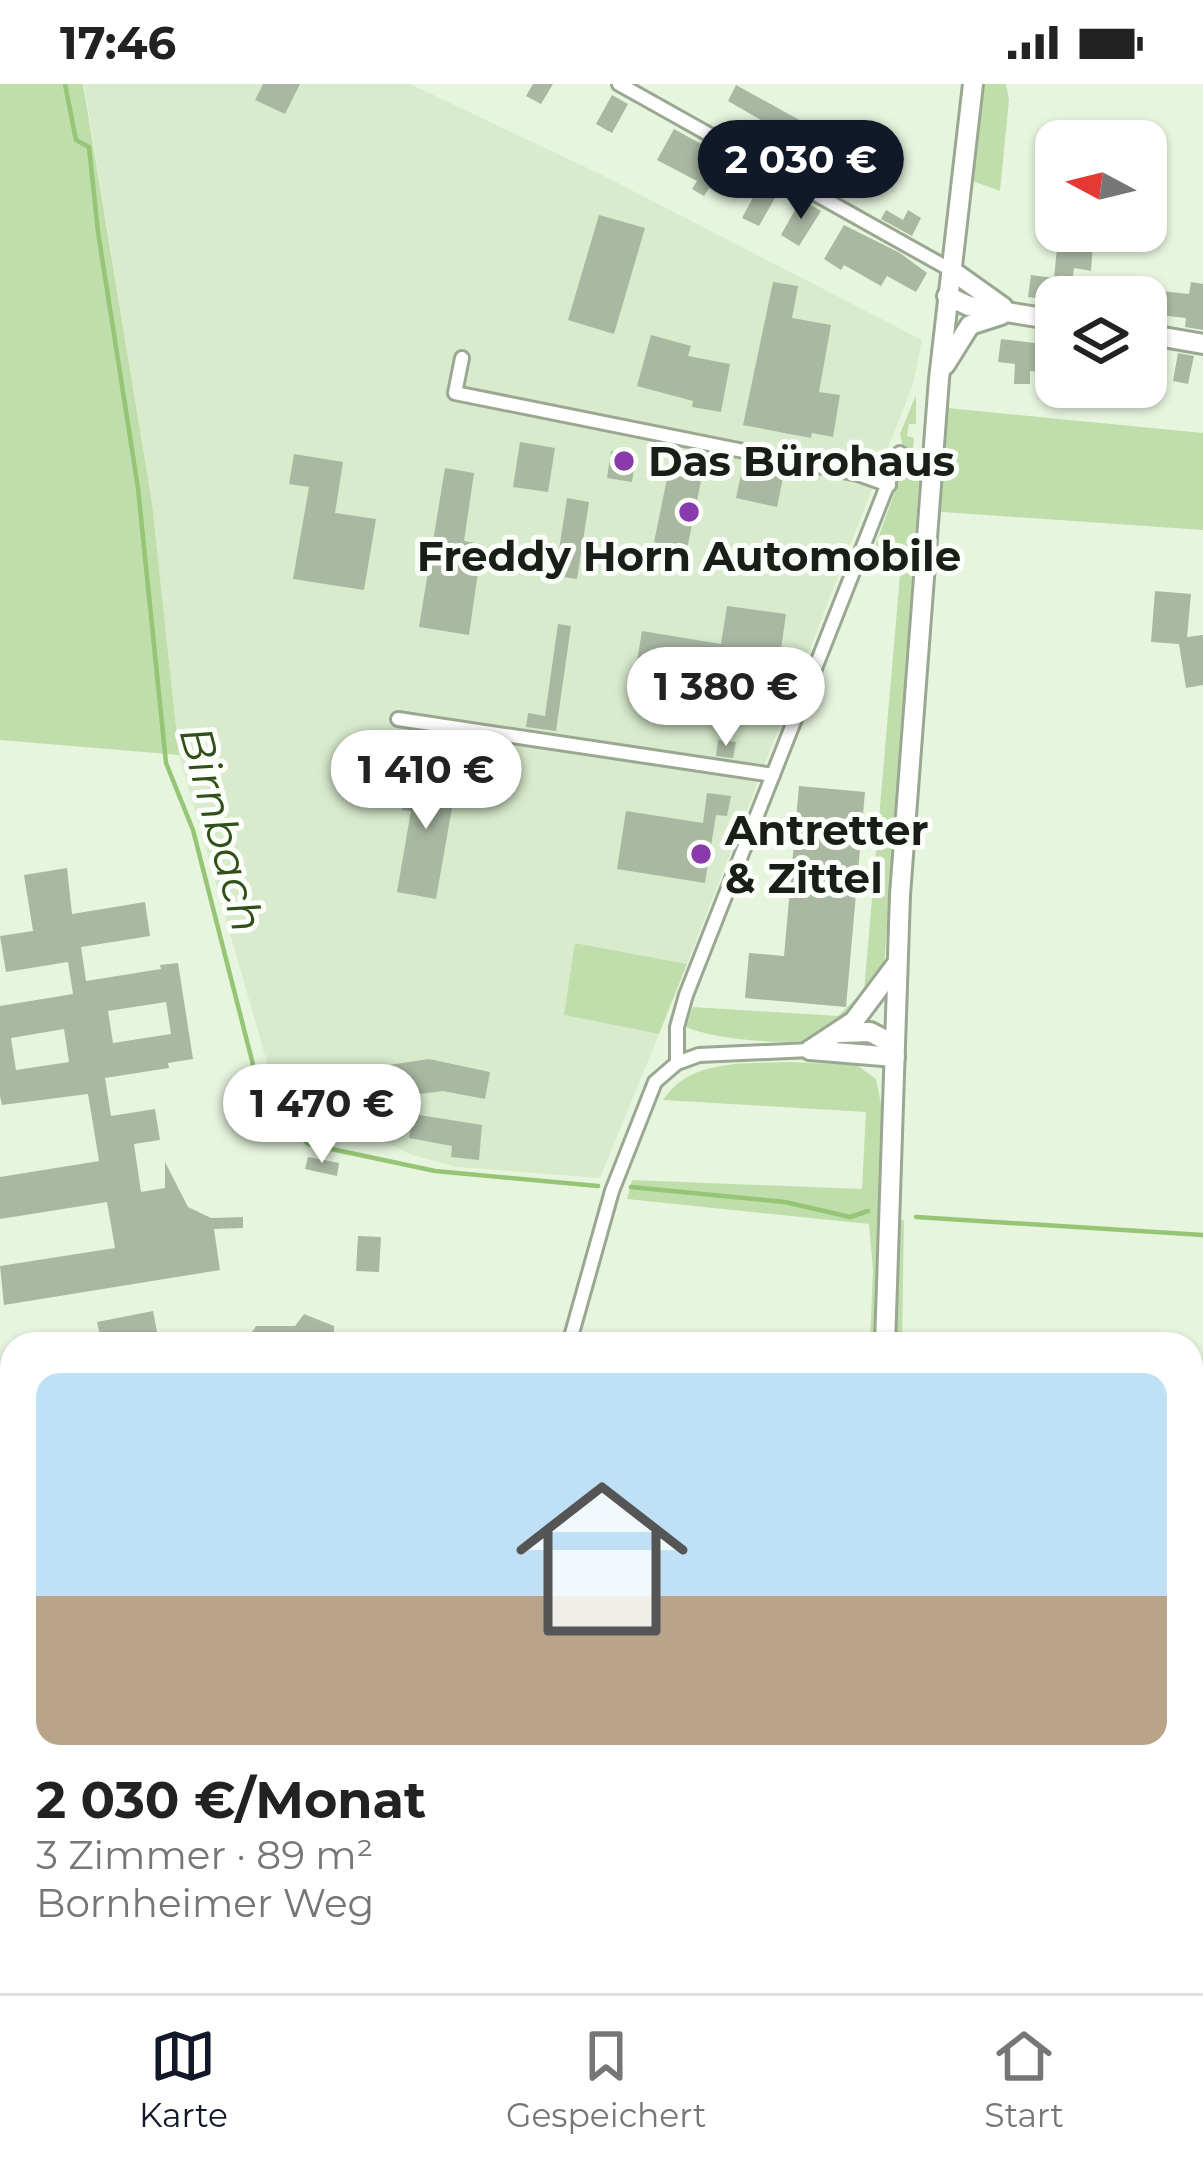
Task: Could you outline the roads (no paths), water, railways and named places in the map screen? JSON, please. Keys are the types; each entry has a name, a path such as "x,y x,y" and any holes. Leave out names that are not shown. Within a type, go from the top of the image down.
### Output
{"main road":[{"path":"885,1332 896,965 939,379 973,84"},
{"path":"951,270 1012,313"},
{"path":"947,296 969,306 1035,317"},
{"path":"939,379 970,325 1012,313"},
{"path":"1167,338 1203,344"},
{"path":"810,1050 840,1033 864,1011 896,965"},
{"path":"840,1033 870,1031 895,1051"},
{"path":"810,1050 895,1051"}],"street":[{"path":"619,84 951,270"},
{"path":"462,358 455,393 858,474 889,485"},
{"path":"677,1063 677,1027 686,995 900,453"},
{"path":"398,719 773,776"},
{"path":"572,1332 604,1214 655,1082 677,1063 699,1055 810,1050"}],"waterway":[{"name":"Birnbach","path":"65,84 76,140 89,147 138,488 166,763 193,830 259,1088 308,1144 435,1171 598,1186"},
{"name":"Birnbach","path":"631,1187 785,1202 850,1217 868,1211"},
{"name":"Birnbach","path":"916,1217 1203,1235"}],"place":[{"name":"Das Bürohaus","path":"624,461"},
{"name":"Freddy Horn Automobile","path":"689,512"},
{"name":"Antretter & Zittel","path":"701,854"}]}
